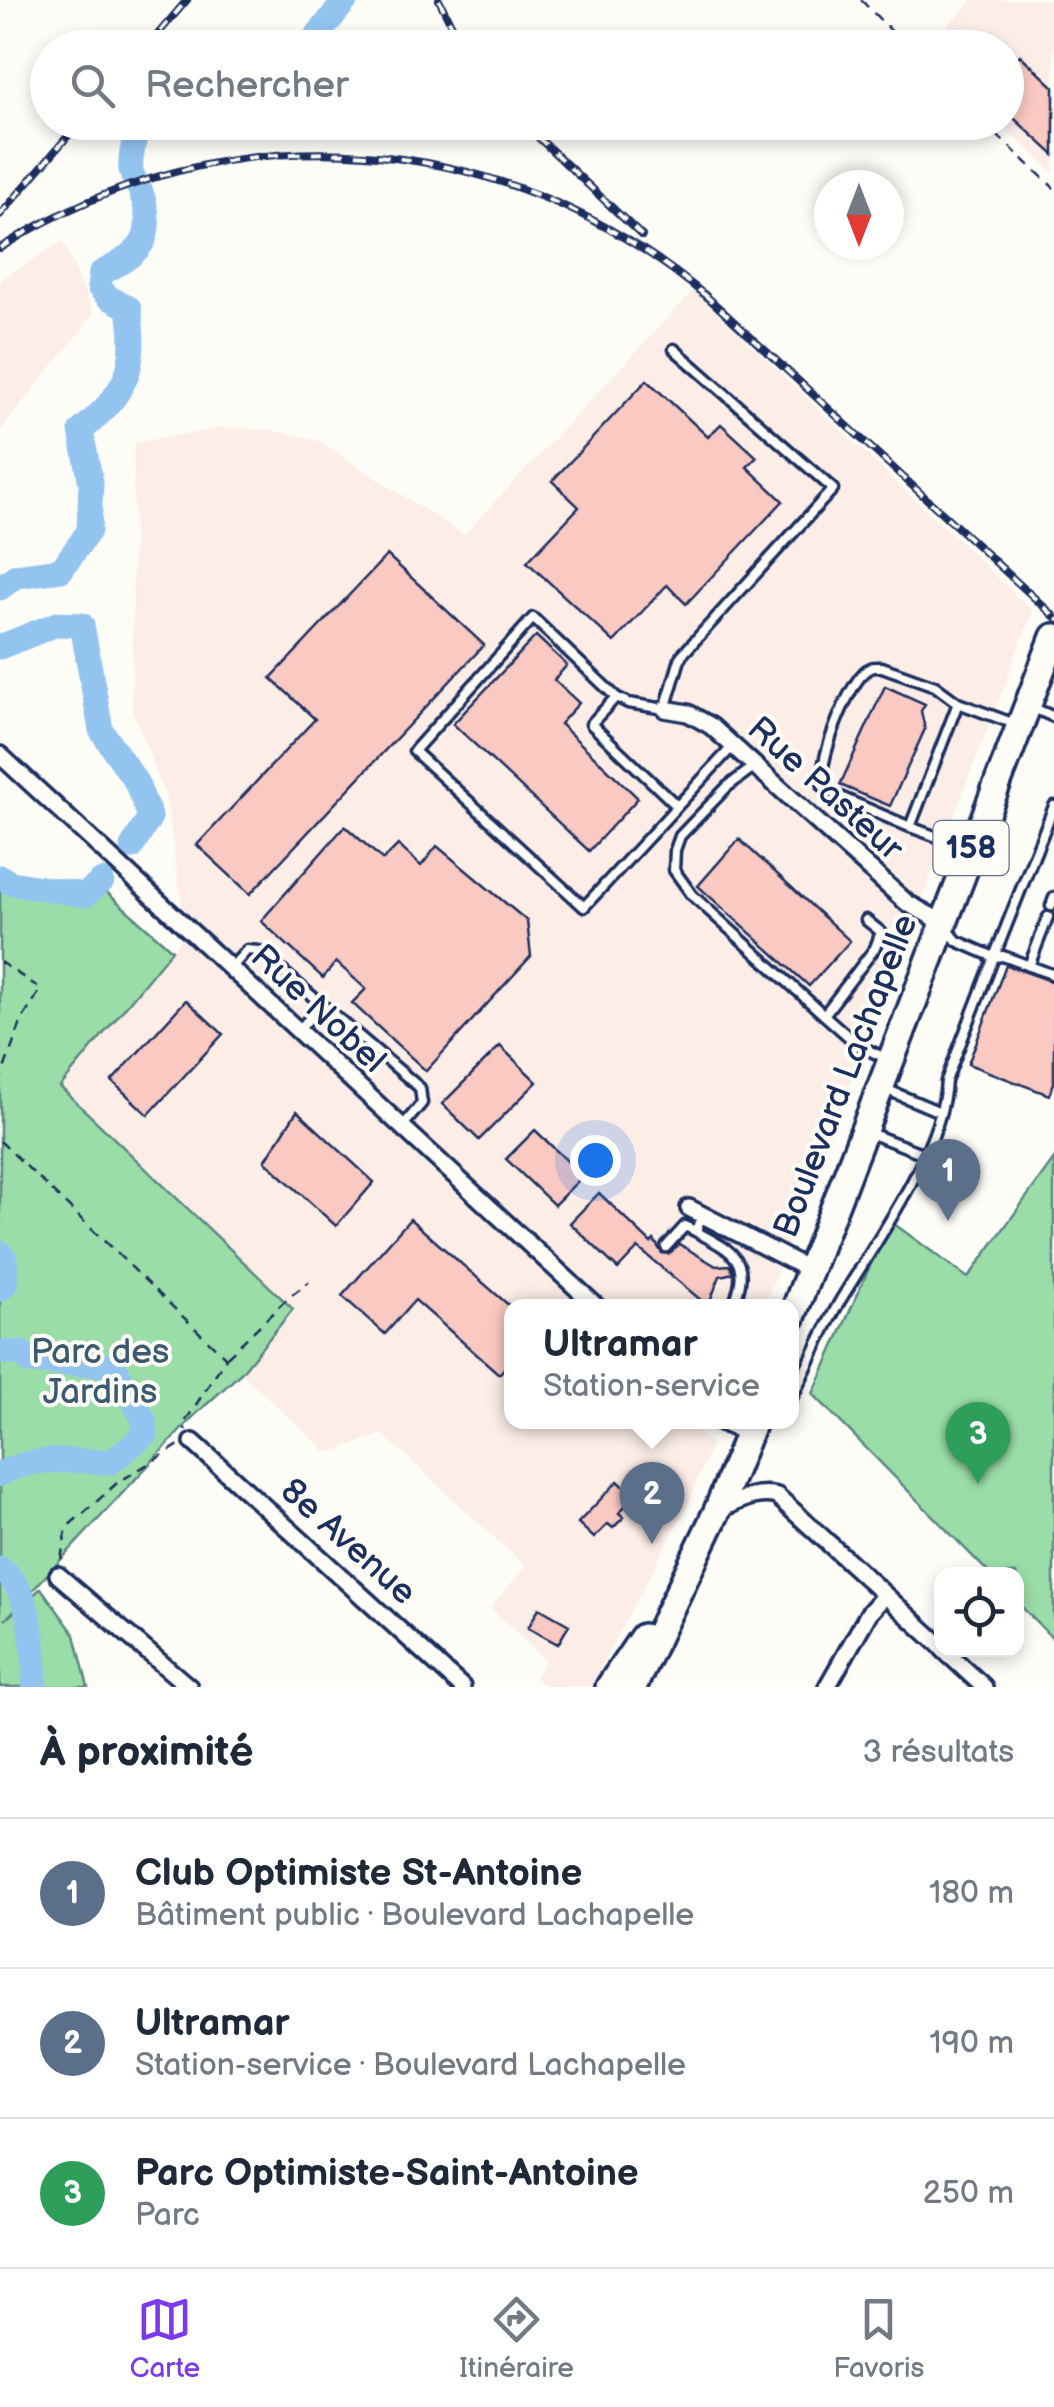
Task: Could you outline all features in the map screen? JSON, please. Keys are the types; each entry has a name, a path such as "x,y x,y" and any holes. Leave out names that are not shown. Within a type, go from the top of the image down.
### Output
{"main road":[{"name":"Boulevard Lachapelle","path":"799,1299 1054,637"},
{"path":"633,1687 717,1511 750,1429"},
{"path":"609,1687 686,1576"}],"street":[{"name":"Rue Pasteur","path":"665,709 696,716 756,764 907,903 942,922"},
{"name":"Rue Nobel","path":"0,755 588,1299"},
{"path":"696,1212 810,1270"},
{"name":"8e Avenue","path":"193,1442 462,1687"},
{"path":"717,1511 749,1496 766,1494 784,1502 934,1640"},
{"path":"58,1575 189,1687"},
{"path":"827,1687 869,1613 885,1594"},
{"path":"952,1657 984,1687"}],"lane":[{"path":"674,350 832,489 681,656 665,709 616,698 533,618 414,751 584,907 733,746"},
{"path":"970,849 833,794 824,786 822,766 847,698 863,673 882,667 936,686 958,703 1023,716 1054,717"},
{"path":"616,698 591,724 678,806"},
{"path":"910,827 958,703"},
{"path":"756,764 680,836 674,870 692,894 824,1015 858,1045 889,1060"},
{"path":"799,1384 839,1303 866,1263 924,1154 940,1112 946,1081 1054,806"},
{"path":"1029,966 1048,917"},
{"path":"824,1015 876,948 881,932 866,920"},
{"path":"942,922 957,941 1054,975"},
{"path":"231,968 247,950 259,951 420,1088 422,1104 402,1128"},
{"path":"298,1031 322,1004"},
{"path":"879,1086 940,1112"},
{"path":"862,1130 924,1154"},
{"path":"695,1231 696,1212"},
{"path":"666,1247 686,1226 730,1250 738,1261 742,1282 736,1299"}],"path":[{"path":"861,0 890,30"},
{"path":"1002,140 1054,188"},
{"path":"0,962 41,989 22,1020 0,1080"},
{"path":"0,1141 226,1358"},
{"path":"58,1575 68,1527 117,1484 178,1446 193,1442 183,1425 226,1358 309,1282"}],"shaded area":[{"path":"972,0 1054,0 1054,173 1018,140 1024,140 1024,30 943,30"},
{"path":"63,241 94,314 0,431 0,280"},
{"path":"693,291 1033,611 767,1299 504,1299 504,1429 694,1429 711,1444 689,1502 590,1687 546,1687 535,1677 546,1661 490,1607 526,1567 383,1434 328,1453 241,1373 292,1309 59,1087 186,933 166,798 132,709 134,443 220,428 266,429 317,440 464,535"}],"green space":[{"name":"Parc des Jardins","path":"0,879 15,891 103,889 172,950 60,1087 293,1309 241,1373 194,1416 5,1620 41,1588 75,1635 88,1687 0,1687"},
{"path":"1054,1159 1054,1640 1024,1609 1024,1567 983,1567 813,1394 890,1221 968,1278"}],"building":[{"path":"1024,59 1054,87 1054,155 1024,128"},
{"path":"647,380 708,437 721,424 757,457 747,467 783,501 686,604 667,585 614,642 527,562 579,507 552,481"},
{"path":"387,555 484,645 250,894 197,845 315,719 271,678"},
{"path":"536,636 567,665 554,680 579,703 560,724 638,798 589,851 453,724"},
{"path":"885,686 925,704 921,711 925,729 890,806 840,785"},
{"path":"345,826 383,860 398,845 421,866 437,846 527,921 531,956 426,1071 352,1003 366,989 336,962 323,978 261,921"},
{"path":"739,839 850,941 809,986 698,886"},
{"path":"1006,965 1054,982 1054,1083 1049,1095 968,1064"},
{"path":"186,1000 223,1034 148,1115 112,1081"},
{"path":"500,1046 537,1082 479,1140 442,1104"},
{"path":"297,1111 374,1182 336,1226 265,1161"},
{"path":"535,1130 583,1176 554,1205 506,1159"},
{"path":"599,1193 651,1243 654,1240 662,1253 669,1254 679,1244 716,1266 730,1265 733,1273 720,1276 711,1299 700,1299 638,1248 618,1269 570,1223"},
{"path":"410,1219 504,1301 504,1369 499,1374 415,1300 385,1334 342,1296"},
{"path":"618,1481 634,1496 619,1513 624,1517 613,1528 608,1524 594,1538 578,1523"},
{"path":"539,1608 569,1625 558,1644 528,1628"}],"waterway":[{"path":"322,30 346,0"},
{"path":"0,588 16,576 61,570 89,531 91,483 81,431 119,391 132,347 129,308 108,297 99,287 101,273 126,259 146,233 146,208 131,170 135,140"},
{"path":"0,647 57,624 82,625 101,730 136,782 150,817 132,847"},
{"path":"0,877 11,883 85,895 102,881"},
{"path":"0,1253 5,1258 6,1284 0,1289"},
{"path":"0,1352 21,1353 29,1362 106,1365 118,1373 144,1420 146,1434 111,1462 40,1462 0,1474"},
{"path":"0,1569 19,1591 30,1622 34,1687"}],"railway":[{"path":"161,30 187,0"},
{"path":"439,0 454,30"},
{"path":"0,215 65,140"},
{"path":"541,140 642,236"},
{"path":"0,248 88,202 179,171 272,155 366,155 458,170 548,199 633,243 713,302"},
{"path":"704,294 1054,616"}],"place":[{"name":"Club Optimiste St-Antoine","path":"948,1221"},
{"name":"Parc Optimiste-Saint-Antoine","path":"978,1484"},
{"name":"Ultramar","path":"652,1544"}]}
